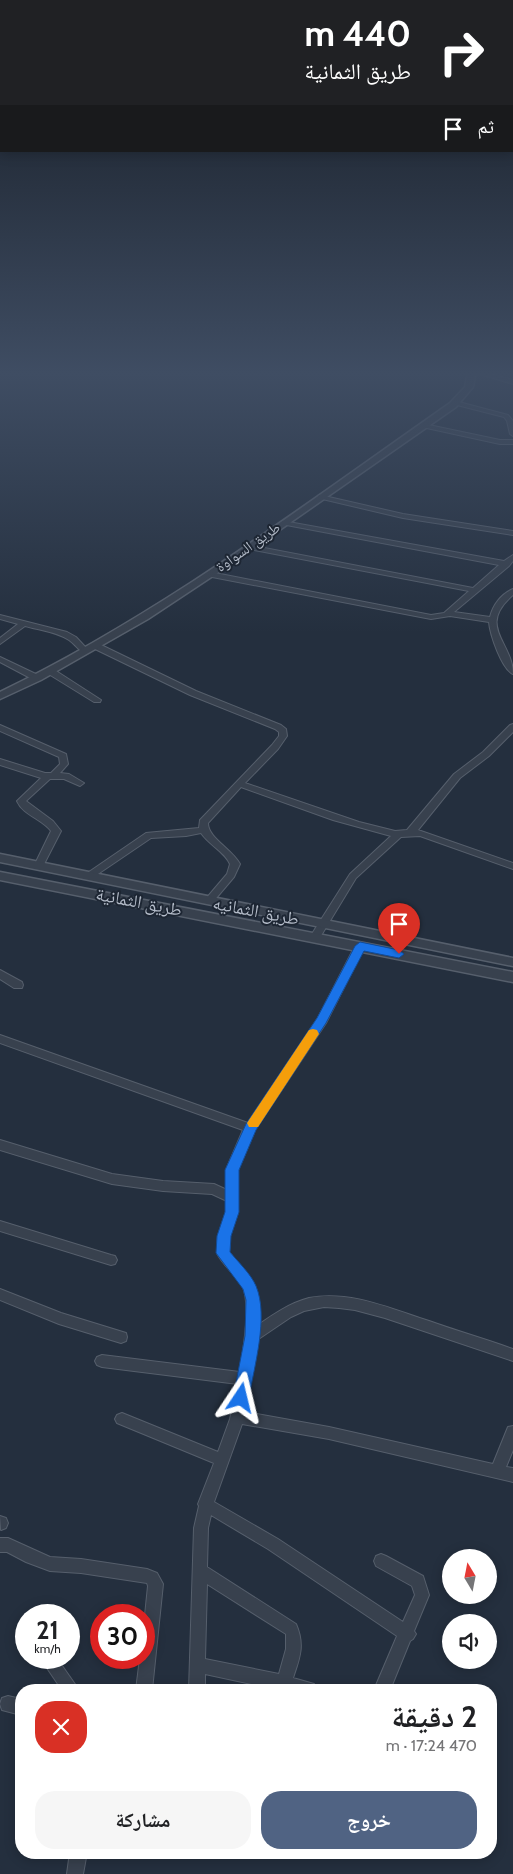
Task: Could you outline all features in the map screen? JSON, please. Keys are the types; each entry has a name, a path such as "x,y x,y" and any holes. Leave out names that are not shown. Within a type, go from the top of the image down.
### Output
{"street":[{"name":"طريق السواوة","path":"0,696 96,646 145,617 376,458"},
{"path":"320,497 403,516 513,533"},
{"path":"283,523 506,564"},
{"path":"249,547 474,590"},
{"path":"446,615 513,557"},
{"path":"210,574 431,617 446,615 492,620"},
{"path":"513,591 498,606 492,620 492,628 513,672"},
{"path":"0,618 69,637 85,651"},
{"path":"0,642 23,624"},
{"path":"96,646 168,682 282,729 284,733 281,741 202,822 203,830 207,837 229,853 235,864 230,875 209,902"},
{"path":"0,659 37,678"},
{"path":"50,671 97,700"},
{"path":"411,832 456,776 486,754 513,727"},
{"path":"0,728 63,756 64,764 21,800 23,805 50,823 56,831 39,866"},
{"path":"0,762 50,776 66,776 80,783"},
{"path":"240,784 328,815 398,834 422,833 511,862"},
{"path":"89,876 149,835 203,830"},
{"path":"315,937 353,876 398,834"},
{"name":"طريق الثمانيه","path":"0,858 209,902 513,962"},
{"name":"طريق الثمانية","path":"0,876 513,977"},
{"path":"197,1684 201,1528 205,1504 238,1417 252,1336 253,1300 249,1287 223,1253 224,1236 232,1212 232,1170 250,1128 322,1020 360,946"},
{"path":"0,974 18,985"},
{"path":"0,1038 250,1128"},
{"path":"0,1145 112,1179 163,1186 214,1189 232,1199"},
{"path":"0,1226 111,1260"},
{"path":"0,1294 59,1318 121,1337"},
{"path":"252,1336 293,1310 308,1304 324,1302 353,1305 389,1314 513,1355"},
{"path":"102,1362 244,1379"},
{"path":"238,1417 330,1433 498,1470 513,1475"},
{"path":"122,1420 222,1460"},
{"path":"498,1470 513,1432"},
{"path":"205,1504 274,1544 408,1634"},
{"path":"0,1544 8,1545 31,1558 50,1564 81,1566 152,1578 156,1584 145,1684"},
{"path":"381,1561 418,1581 422,1595 408,1634 385,1684"},
{"path":"200,1571 291,1629 295,1636 295,1644 284,1683"},
{"path":"198,1665 287,1684"},
{"path":"56,1669 67,1684"},
{"path":"75,1874 78,1859"}],"slow traffic":[{"path":"254,1123 313,1034"}],"route":[{"path":"241,1398 252,1336 253,1300 249,1287 223,1253 224,1236 232,1212 232,1170 250,1128 322,1020 360,946 399,954"}]}
